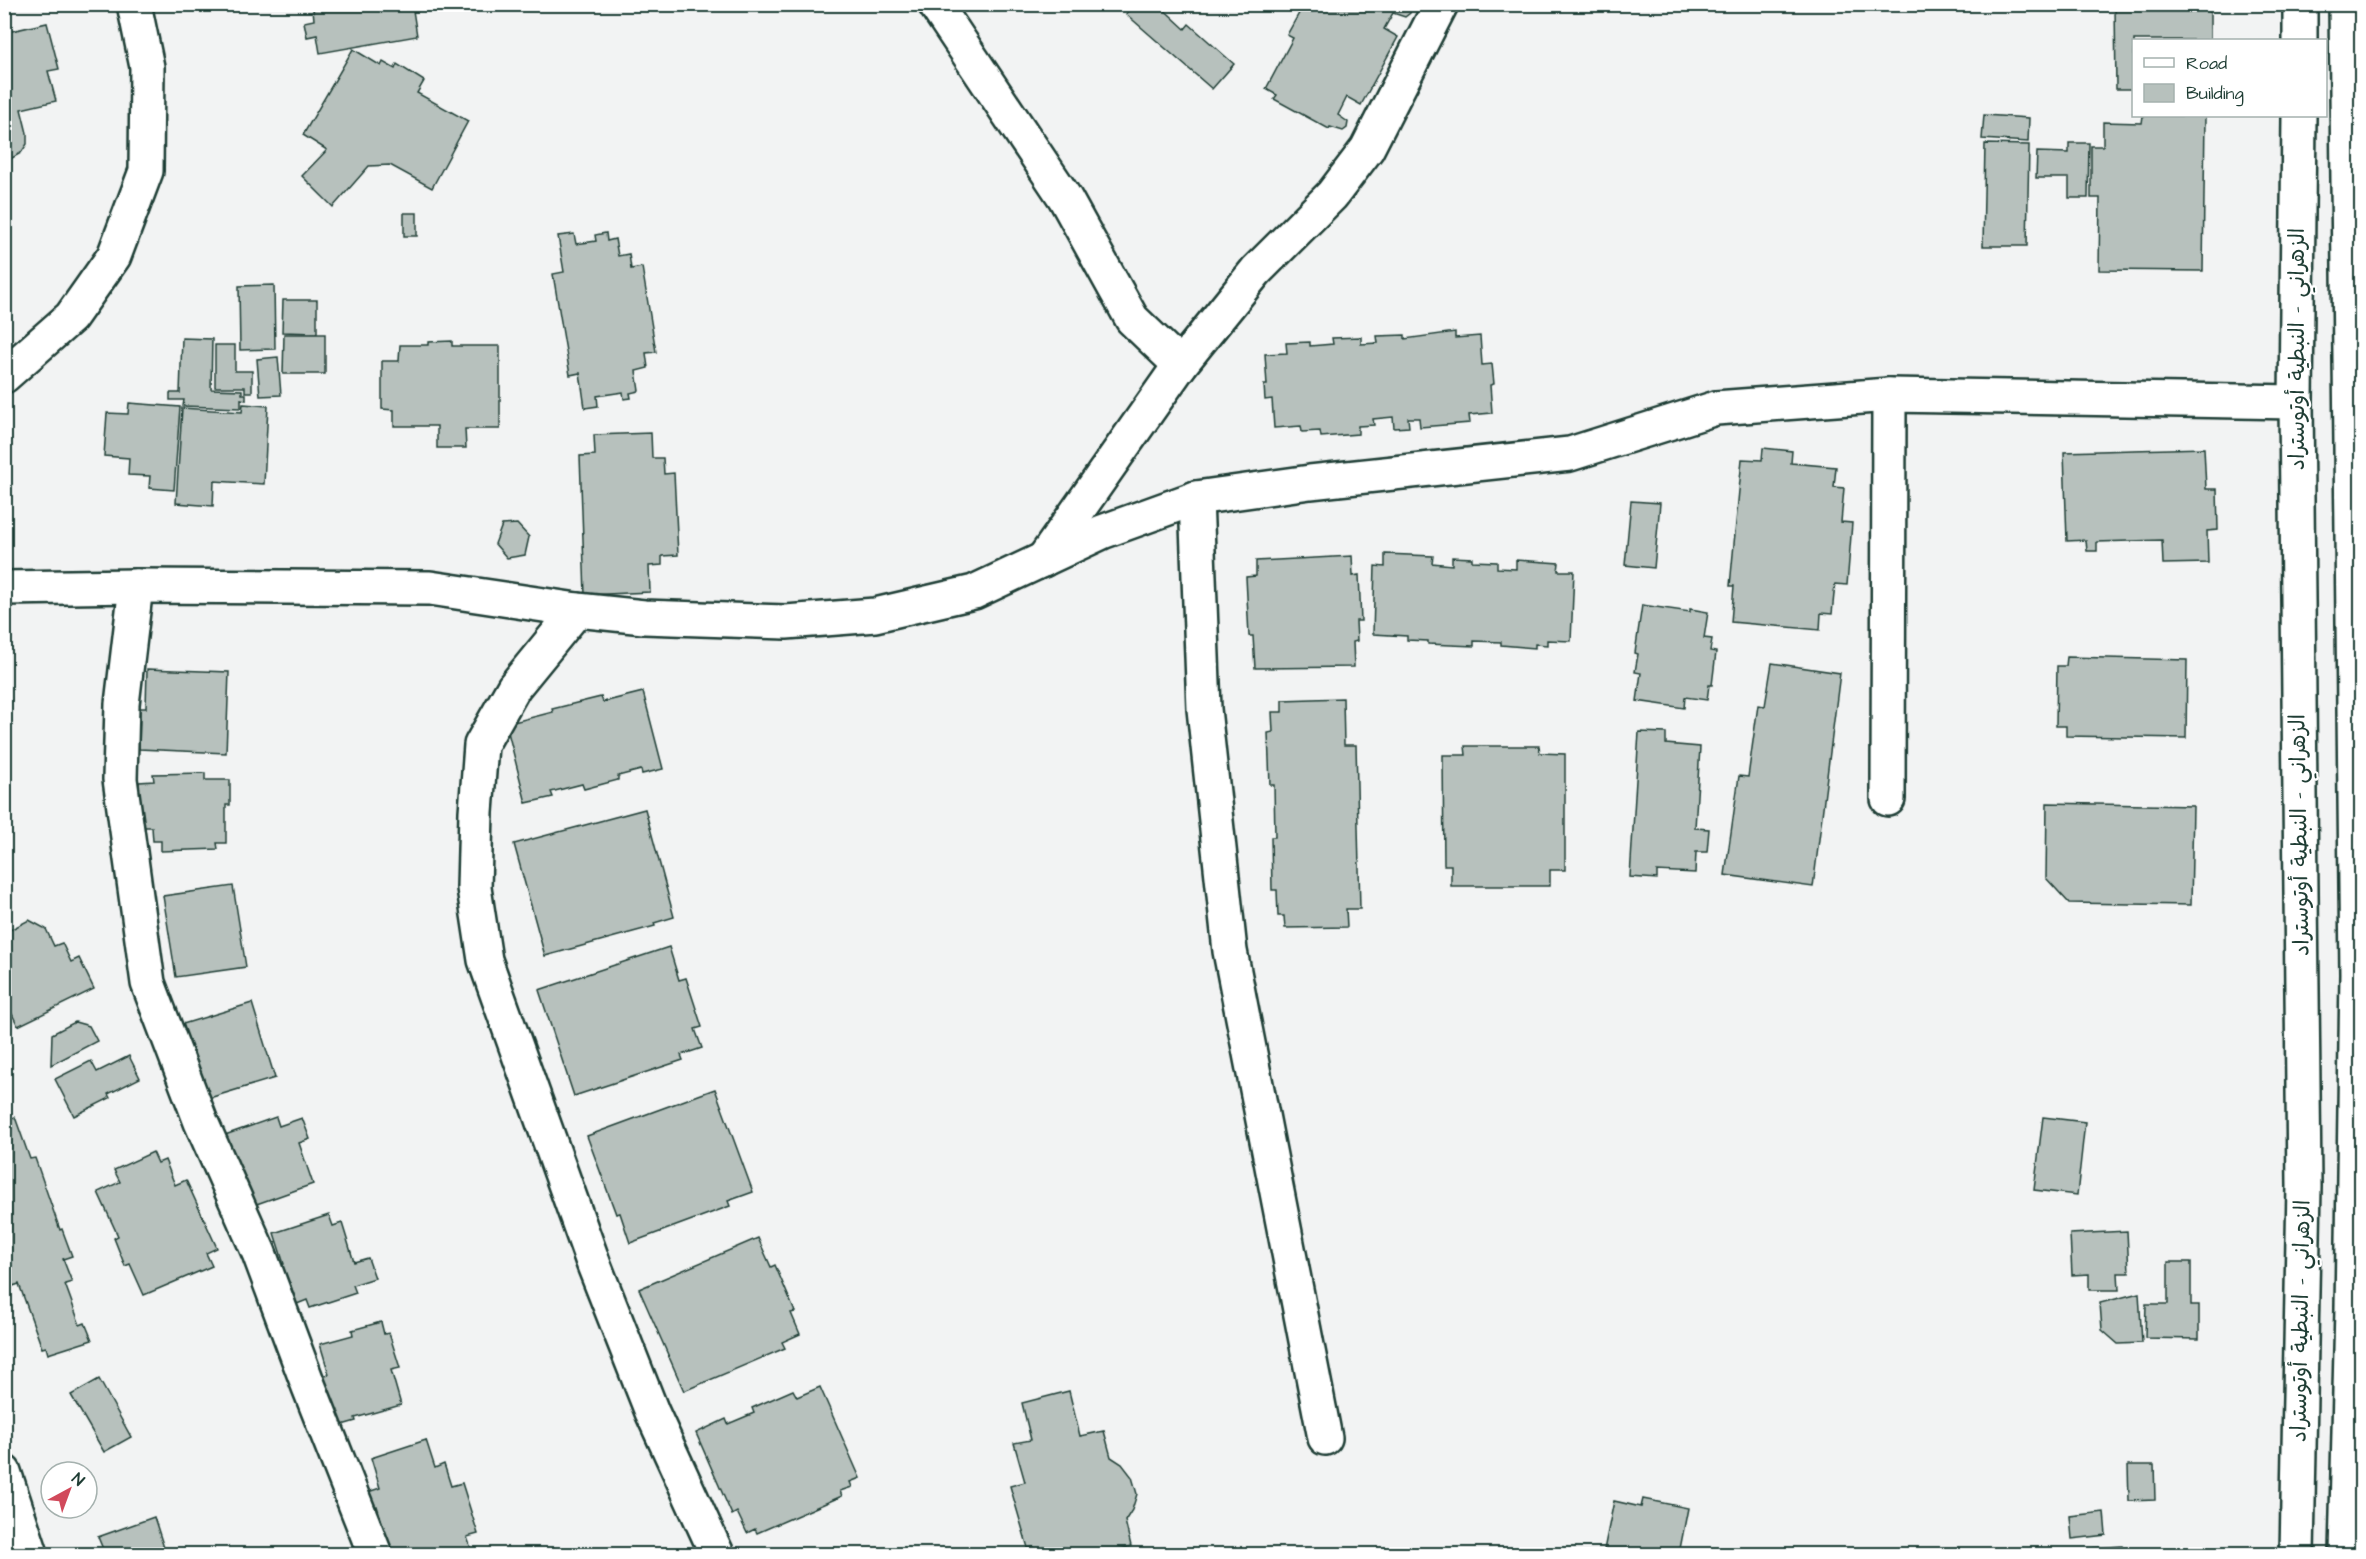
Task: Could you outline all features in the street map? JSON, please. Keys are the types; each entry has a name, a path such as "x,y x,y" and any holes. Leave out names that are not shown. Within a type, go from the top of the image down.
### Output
{"main road":[{"path":"4,376 71,317 114,256 146,171 147,67 134,4"},
{"path":"935,4 1065,198 1132,319 1180,365"},
{"path":"1043,560 1180,365 1256,271 1332,195 1367,149 1441,4"},
{"path":"2300,4 2300,39"},
{"path":"2346,4 2356,416 2357,974 2346,1554"},
{"name":"الزهراني - النبطية أوتوستراد","path":"2297,1554 2304,1186 2296,402 2299,117"},
{"path":"1888,799 1889,395"},
{"path":"4,588 136,586 430,588 577,610 644,617 786,622 875,615 974,592 1102,532 1196,498 1310,482 1570,453 1716,408 1889,395 2296,402"},
{"path":"1196,498 1204,709 1230,951 1325,1438"},
{"path":"136,586 122,704 120,779 148,983 201,1122 259,1253 375,1554"},
{"path":"577,610 514,687 481,745 474,888 485,960 594,1265 652,1412 717,1554"},
{"path":"2304,1186 2354,1186"},
{"path":"2301,1310 2352,1310"},
{"path":"4,1472 31,1554"}],"building":[{"path":"340,4 412,4 417,36 320,53 317,35 307,37 304,22 314,20 313,9"},
{"path":"1135,4 1158,4 1185,29 1189,24 1234,64 1212,89 1126,14"},
{"path":"1310,4 1408,4 1411,7 1410,13 1405,17 1393,13 1384,29 1398,37 1361,105 1347,97 1338,115 1348,122 1347,128 1343,131 1330,127 1329,129 1274,99 1277,95 1266,89 1293,38 1287,35 1303,6 1307,9"},
{"path":"2115,4 2210,4 2210,39 2132,39 2132,89 2116,89"},
{"path":"47,23 59,69 48,71 56,101 21,109 27,133 27,144 21,153 12,158 4,158 4,24 7,32"},
{"path":"353,49 381,66 383,62 395,69 397,64 424,81 417,93 468,121 432,188 390,165 369,166 333,207 302,176 327,150 303,135"},
{"path":"1984,115 2029,118 2028,142 1982,139"},
{"path":"2143,117 2205,117 2203,271 2099,270 2100,198 2091,198 2091,146 2103,146 2103,122 2142,123"},
{"path":"2069,143 2089,143 2088,198 2069,198 2069,178 2036,178 2037,152 2069,153"},
{"path":"1985,144 2029,145 2027,246 1983,246"},
{"path":"404,213 417,213 417,236 404,236"},
{"path":"606,233 607,241 615,239 618,256 629,254 631,269 642,267 656,352 646,353 648,368 636,371 639,391 630,393 631,398 624,399 623,392 597,396 598,406 585,408 580,373 570,375 553,274 564,272 558,236 574,234 576,244 596,241 595,235"},
{"path":"274,285 275,349 240,350 239,286"},
{"path":"283,300 317,300 317,333 282,332"},
{"path":"1455,332 1455,338 1480,336 1482,365 1492,364 1494,384 1490,385 1492,413 1469,415 1470,423 1420,427 1419,418 1408,418 1409,427 1394,428 1393,417 1373,419 1374,425 1358,426 1358,434 1321,437 1320,431 1302,432 1301,426 1274,428 1272,399 1265,400 1264,385 1267,385 1265,354 1287,353 1286,343 1310,342 1310,346 1333,344 1332,338 1361,337 1361,344 1378,343 1377,336 1405,335 1405,339"},
{"path":"284,334 325,334 325,374 283,374"},
{"path":"182,338 212,339 211,389 242,390 242,394 246,394 246,400 241,399 241,408 183,406 184,400 170,400 170,393 180,393"},
{"path":"452,341 452,346 500,346 500,429 465,429 466,448 437,448 437,426 394,426 394,410 382,409 382,361 399,361 400,345 428,345 428,342"},
{"path":"215,345 235,345 235,371 252,371 252,392 245,392 245,387 215,387"},
{"path":"278,357 281,395 260,396 257,359"},
{"path":"129,403 180,407 174,490 149,488 150,476 128,475 129,458 104,456 107,413 128,414"},
{"path":"243,404 268,406 264,484 214,481 213,506 176,503 182,408 242,412"},
{"path":"651,433 652,458 663,458 664,474 674,473 678,555 662,556 662,565 649,566 650,592 585,595 580,456 595,455 594,435"},
{"path":"1763,448 1792,451 1791,463 1836,467 1834,487 1844,488 1841,522 1852,523 1847,585 1835,584 1832,614 1821,613 1820,630 1731,622 1734,586 1730,586 1742,459 1762,460"},
{"path":"2204,448 2206,489 2217,489 2218,530 2207,531 2208,563 2163,564 2162,540 2097,542 2097,551 2087,551 2086,540 2067,541 2064,452"},
{"path":"1631,501 1660,503 1654,568 1625,565"},
{"path":"517,524 529,537 525,555 507,558 495,544 502,525"},
{"path":"1385,554 1433,556 1432,563 1452,565 1452,557 1472,558 1472,561 1497,562 1497,568 1516,569 1516,560 1559,563 1558,571 1574,571 1571,641 1547,640 1547,645 1535,644 1535,648 1501,645 1501,642 1474,641 1474,646 1428,644 1428,641 1407,640 1407,636 1373,634 1375,566 1385,567"},
{"path":"1352,556 1353,576 1359,575 1361,621 1356,621 1357,641 1353,642 1354,667 1255,668 1253,636 1249,636 1246,577 1256,576 1256,561"},
{"path":"1642,605 1690,612 1690,609 1708,612 1704,638 1712,639 1710,651 1716,652 1712,685 1709,685 1707,700 1685,697 1684,708 1637,701 1641,673 1635,672 1638,654 1635,653"},
{"path":"2067,657 2187,660 2186,738 2066,736 2066,726 2056,726 2057,666 2066,666"},
{"path":"1772,663 1840,673 1813,887 1725,875 1739,776 1748,777 1758,705 1765,706"},
{"path":"147,669 229,672 226,753 139,749 140,708 146,708"},
{"path":"643,692 663,769 642,774 641,770 618,776 618,780 584,789 582,784 551,792 553,797 526,803 506,724 553,712 552,709 601,697 603,702"},
{"path":"1343,698 1344,745 1356,745 1360,909 1346,909 1347,927 1285,928 1284,916 1278,916 1277,890 1272,890 1271,837 1275,837 1274,785 1270,785 1268,733 1273,732 1272,712 1282,712 1282,700"},
{"path":"1639,732 1666,733 1666,744 1700,747 1695,828 1709,829 1707,852 1696,852 1695,873 1657,871 1657,879 1630,877"},
{"path":"1465,746 1539,746 1540,753 1565,754 1565,870 1550,870 1550,886 1451,886 1451,865 1444,865 1443,755 1466,755"},
{"path":"205,773 205,780 230,780 230,805 226,805 226,843 217,843 218,849 161,851 161,841 153,841 152,827 140,827 139,782 154,781 153,774"},
{"path":"2047,803 2193,806 2191,905 2069,903 2046,878"},
{"path":"645,809 674,917 654,923 655,926 545,956 514,844"},
{"path":"233,886 246,967 176,977 163,896"},
{"path":"29,920 46,929 54,946 62,943 71,962 79,958 94,989 18,1026 4,998 4,933"},
{"path":"669,947 679,980 686,978 702,1027 695,1029 702,1048 681,1055 683,1060 574,1096 539,990"},
{"path":"252,1003 275,1078 206,1099 183,1024"},
{"path":"75,1022 89,1026 97,1041 51,1065 52,1034"},
{"path":"129,1056 140,1078 108,1094 110,1098 74,1116 55,1079 91,1061 97,1072"},
{"path":"715,1089 753,1192 728,1201 730,1206 630,1243 620,1213 616,1214 587,1136"},
{"path":"15,1117 30,1159 35,1158 60,1230 62,1229 72,1256 63,1259 72,1282 65,1284 80,1325 85,1323 92,1340 48,1354 46,1347 42,1348 19,1284 13,1286 4,1263 4,1121"},
{"path":"276,1117 279,1126 302,1118 310,1139 299,1143 313,1184 251,1206 225,1135"},
{"path":"2043,1117 2085,1122 2077,1195 2034,1190"},
{"path":"153,1152 158,1163 165,1160 175,1185 186,1180 217,1248 206,1253 212,1266 144,1295 130,1264 125,1266 114,1238 118,1236 98,1192 120,1182 114,1170"},
{"path":"329,1215 333,1226 342,1223 354,1262 368,1258 375,1278 353,1285 356,1293 310,1308 307,1300 297,1304 290,1283 280,1286 274,1267 284,1264 274,1233"},
{"path":"2127,1231 2129,1273 2118,1273 2119,1290 2089,1290 2089,1274 2072,1275 2070,1234"},
{"path":"758,1238 771,1267 775,1265 795,1312 791,1313 800,1334 782,1342 785,1348 684,1391 639,1289"},
{"path":"2168,1262 2191,1262 2191,1305 2199,1305 2199,1339 2145,1338 2146,1304 2168,1304"},
{"path":"2139,1293 2142,1343 2118,1344 2102,1330 2100,1303"},
{"path":"381,1322 384,1334 389,1333 400,1368 391,1370 401,1405 355,1418 356,1421 328,1429 313,1378 329,1374 320,1344 353,1335 352,1330"},
{"path":"99,1379 131,1437 104,1452 71,1395"},
{"path":"820,1387 860,1478 850,1482 852,1487 840,1491 842,1496 757,1533 755,1529 747,1533 737,1512 732,1515 696,1433 726,1419 728,1424 754,1413 752,1408 793,1390 797,1397"},
{"path":"1069,1391 1080,1436 1104,1431 1111,1457 1122,1464 1132,1477 1137,1494 1132,1510 1125,1521 1131,1546 1106,1554 1036,1554 1034,1547 1028,1548 1010,1486 1025,1482 1014,1443 1031,1440 1022,1403"},
{"path":"426,1440 435,1468 444,1464 451,1486 462,1483 478,1534 467,1537 473,1554 392,1554 377,1506 369,1509 365,1493 380,1488 371,1458"},
{"path":"2128,1465 2154,1465 2155,1500 2129,1501"},
{"path":"1643,1499 1688,1508 1679,1554 1609,1554 1610,1551 1604,1550 1614,1501 1641,1507"},
{"path":"2104,1512 2106,1535 2072,1539 2070,1516"},
{"path":"154,1517 166,1554 105,1554 98,1537"},
{"path":"2122,1546 2123,1554 2094,1554 2094,1548"}]}
